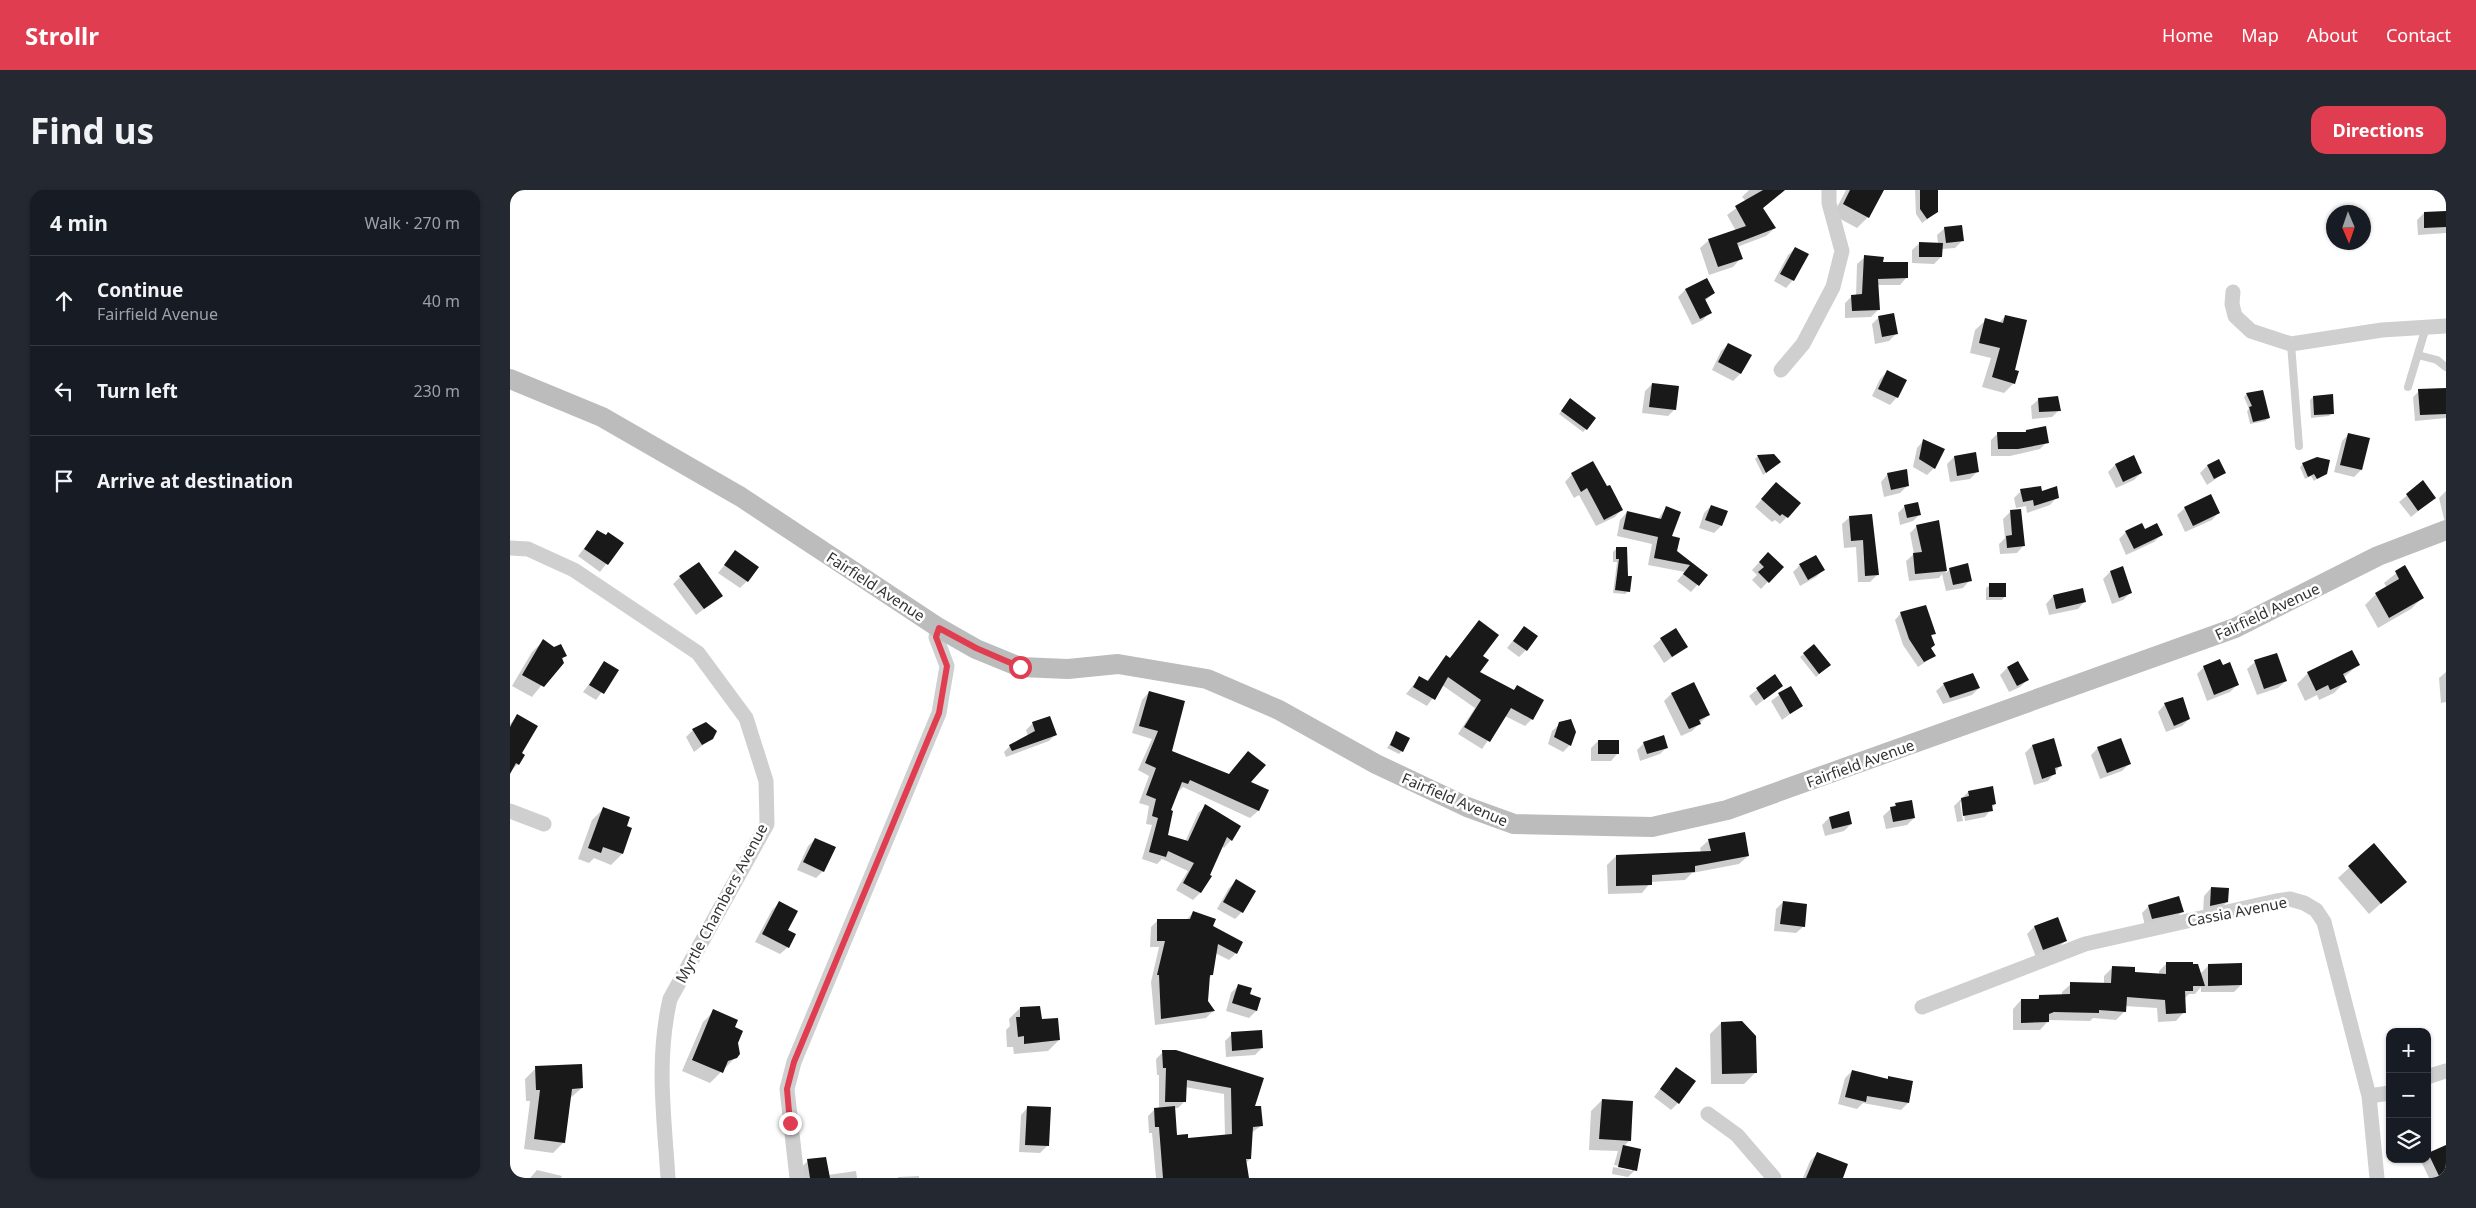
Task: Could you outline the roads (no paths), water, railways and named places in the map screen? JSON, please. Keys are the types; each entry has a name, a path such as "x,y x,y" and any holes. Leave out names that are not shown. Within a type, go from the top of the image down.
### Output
{"street":[{"path":"1781,370 1803,344 1832,287 1842,251 1829,203 1829,190"},
{"path":"2232,292 2235,316 2251,330 2291,344 2382,330 2446,326"},
{"name":"Fairfield Avenue","path":"510,379 602,417 733,493 939,628 976,648 1020,667 1068,669 1118,664 1207,679 1278,710 1376,764 1425,788 1467,807 1514,824 1652,828 1727,810 2235,628 2378,556 2446,530"},
{"name":"Myrtle Chambers Avenue","path":"510,548 528,549 574,570 698,653 746,718 766,781 767,824 670,998 663,1030 660,1061 668,1178"},
{"path":"797,1178 787,1089 794,1062 939,713 947,666 936,637 939,628"},
{"path":"510,811 544,824"},
{"name":"Cassia Avenue","path":"1922,1007 2085,944 2290,899 2310,906 2324,922 2369,1096 2375,1177"},
{"path":"2431,1076 2446,1071"},
{"path":"2369,1096 2386,1094"},
{"path":"1708,1114 1737,1135 1774,1178"}],"lane":[{"path":"2408,387 2426,327"},
{"path":"2291,344 2300,446"},
{"path":"2418,355 2437,360 2446,367"}]}
